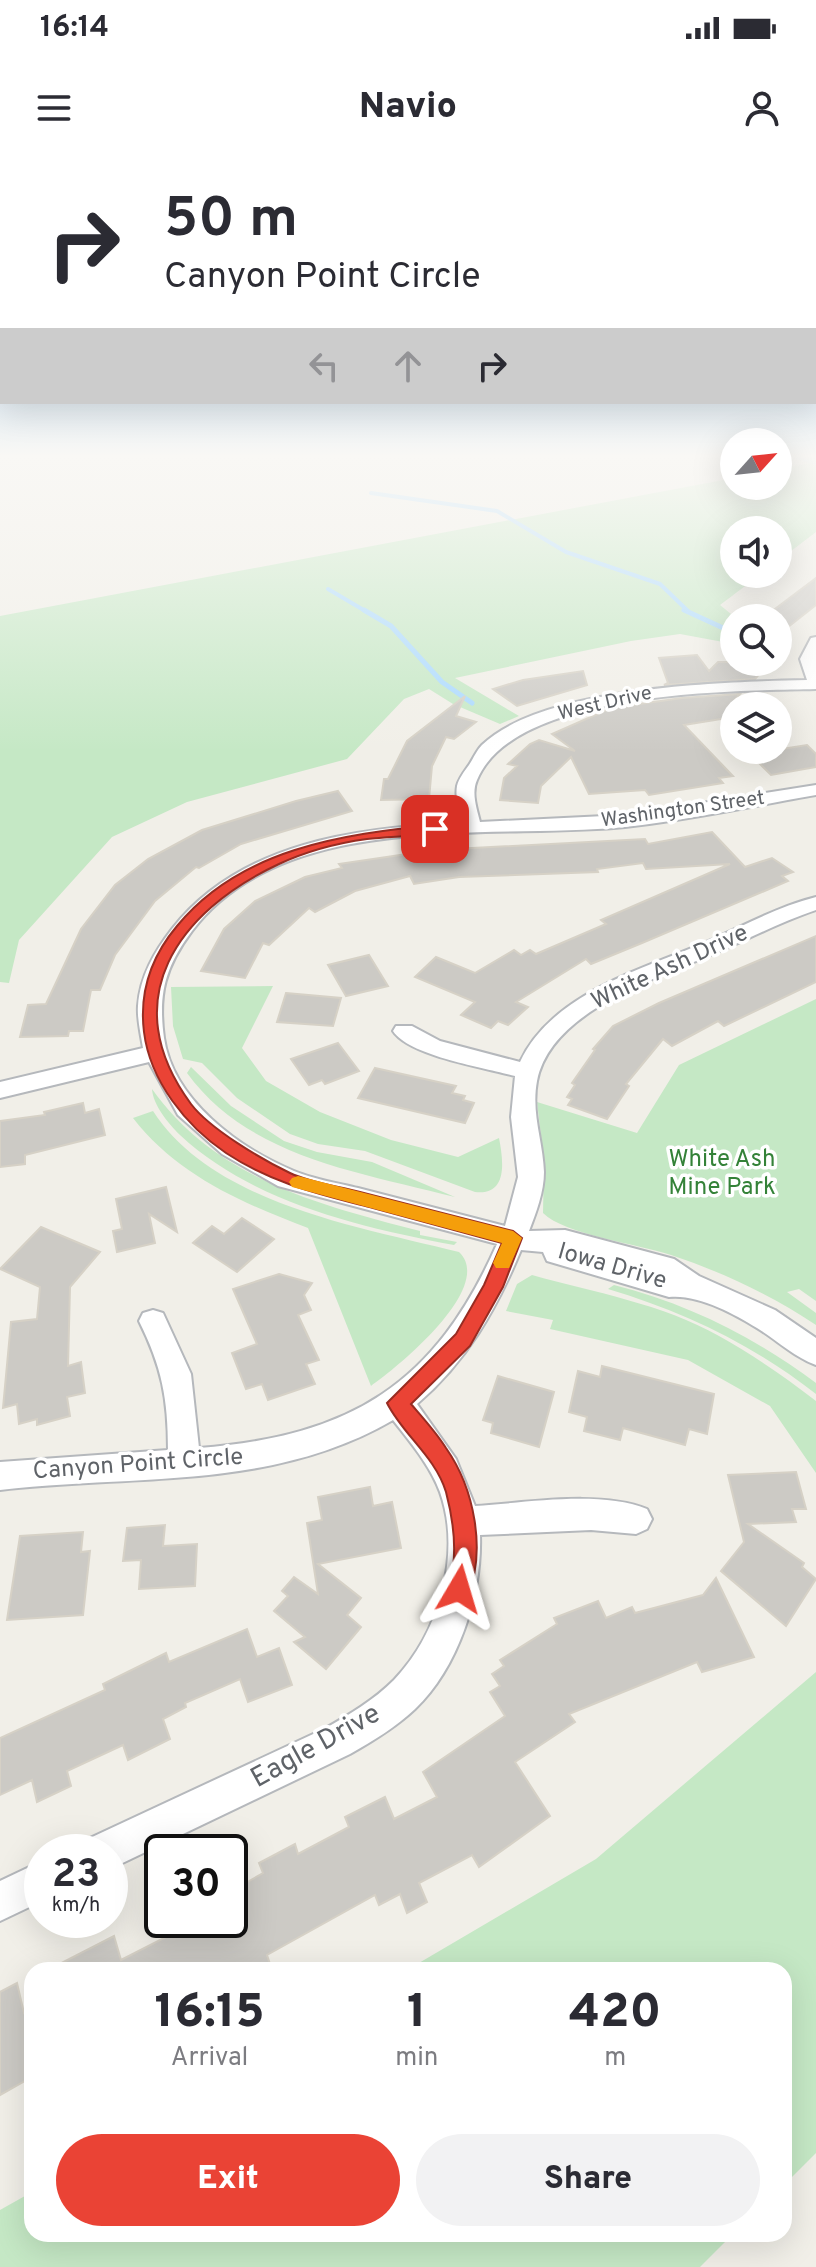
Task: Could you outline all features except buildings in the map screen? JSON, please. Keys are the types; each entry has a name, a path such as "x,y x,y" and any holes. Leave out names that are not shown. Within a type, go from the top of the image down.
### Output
{"street":[{"path":"816,641 808,659 816,684"},
{"name":"West Drive","path":"472,827 466,798 467,781 472,769 482,754 499,739 537,720 613,700 674,689 816,684"},
{"name":"Washington Street","path":"155,1053 149,1005 162,956 199,908 239,879 278,860 364,836 472,827 625,821 816,790"},
{"name":"White Ash Drive","path":"524,1240 531,1175 522,1117 528,1072 540,1047 567,1020 630,983 816,903"},
{"path":"404,1031 432,1046 528,1072"},
{"path":"0,1090 155,1053"},
{"name":"Iowa Drive","path":"155,1053 186,1109 231,1148 287,1179 524,1240 553,1253 638,1279 669,1286 689,1284 765,1318 816,1353"},
{"name":"Canyon Point Circle","path":"0,1476 184,1466 242,1459 299,1445 349,1428 398,1403 463,1340 524,1240"},
{"path":"153,1321 169,1349 180,1381 184,1466"},
{"name":"Eagle Drive","path":"128,1841 311,1754 382,1714 405,1694 433,1659 447,1633 465,1567 463,1521 456,1489 440,1456 398,1403"},
{"path":"463,1521 591,1515 636,1519"},
{"path":"0,1901 24,1890"}],"green space":[{"path":"323,555 720,555 720,588 742,588 720,604 720,641 680,634 631,641 455,678 519,716 500,724 453,704 429,689 404,699 347,759 187,802 112,837 19,940 9,983 0,982 0,616"},
{"path":"273,986 242,1048 266,1081 320,1112 391,1140 458,1157 499,1138 502,1165 499,1182 494,1188 475,1192 365,1151 318,1144 290,1134 237,1098 202,1063 183,1059 173,1026 171,987"},
{"name":"White Ash Mine Park","path":"816,999 816,1301 799,1289 787,1292 816,1313 816,1325 764,1294 709,1269 671,1255 585,1233 554,1221 543,1213 544,1161 537,1102 637,1133 679,1065"},
{"path":"191,1067 231,1106 284,1141 317,1152 372,1162 455,1197 345,1169 274,1143 242,1125 212,1102 187,1073"},
{"path":"152,1089 178,1120 207,1146 238,1167 308,1198 420,1231 420,1235 457,1242 454,1245 381,1230 273,1195 209,1158 180,1135 158,1107"},
{"path":"153,1111 179,1143 212,1169 250,1190 334,1221 459,1252 467,1267 465,1285 454,1305 420,1345 371,1386 308,1228 212,1185 170,1156 133,1118"},
{"path":"532,1275 675,1315 719,1336 781,1375 816,1401 816,1473 770,1406 688,1360 550,1329 553,1320 506,1311 517,1284"},
{"path":"614,1285 695,1312 745,1337 816,1383 816,1394 743,1345 691,1319 608,1289"},
{"path":"816,1672 816,2153 792,2177 792,1962 421,1962 596,1859"},
{"path":"24,2196 24,2242 725,2242 700,2267 0,2267 0,2210"}],"waterway":[{"path":"576,555 660,584 689,612"},
{"path":"328,589 367,612"},
{"path":"364,610 391,626 442,682 472,703"},
{"path":"684,610 720,627"}],"slow traffic":[{"path":"298,1182 513,1238 502,1263"}],"route":[{"path":"435,829 383,833 321,846 278,860 239,879 199,908 162,956 149,1005 155,1053 186,1109 231,1148 287,1179 513,1238 493,1287 463,1340 398,1403 440,1456 456,1489 463,1521 465,1567 459,1589"}]}
